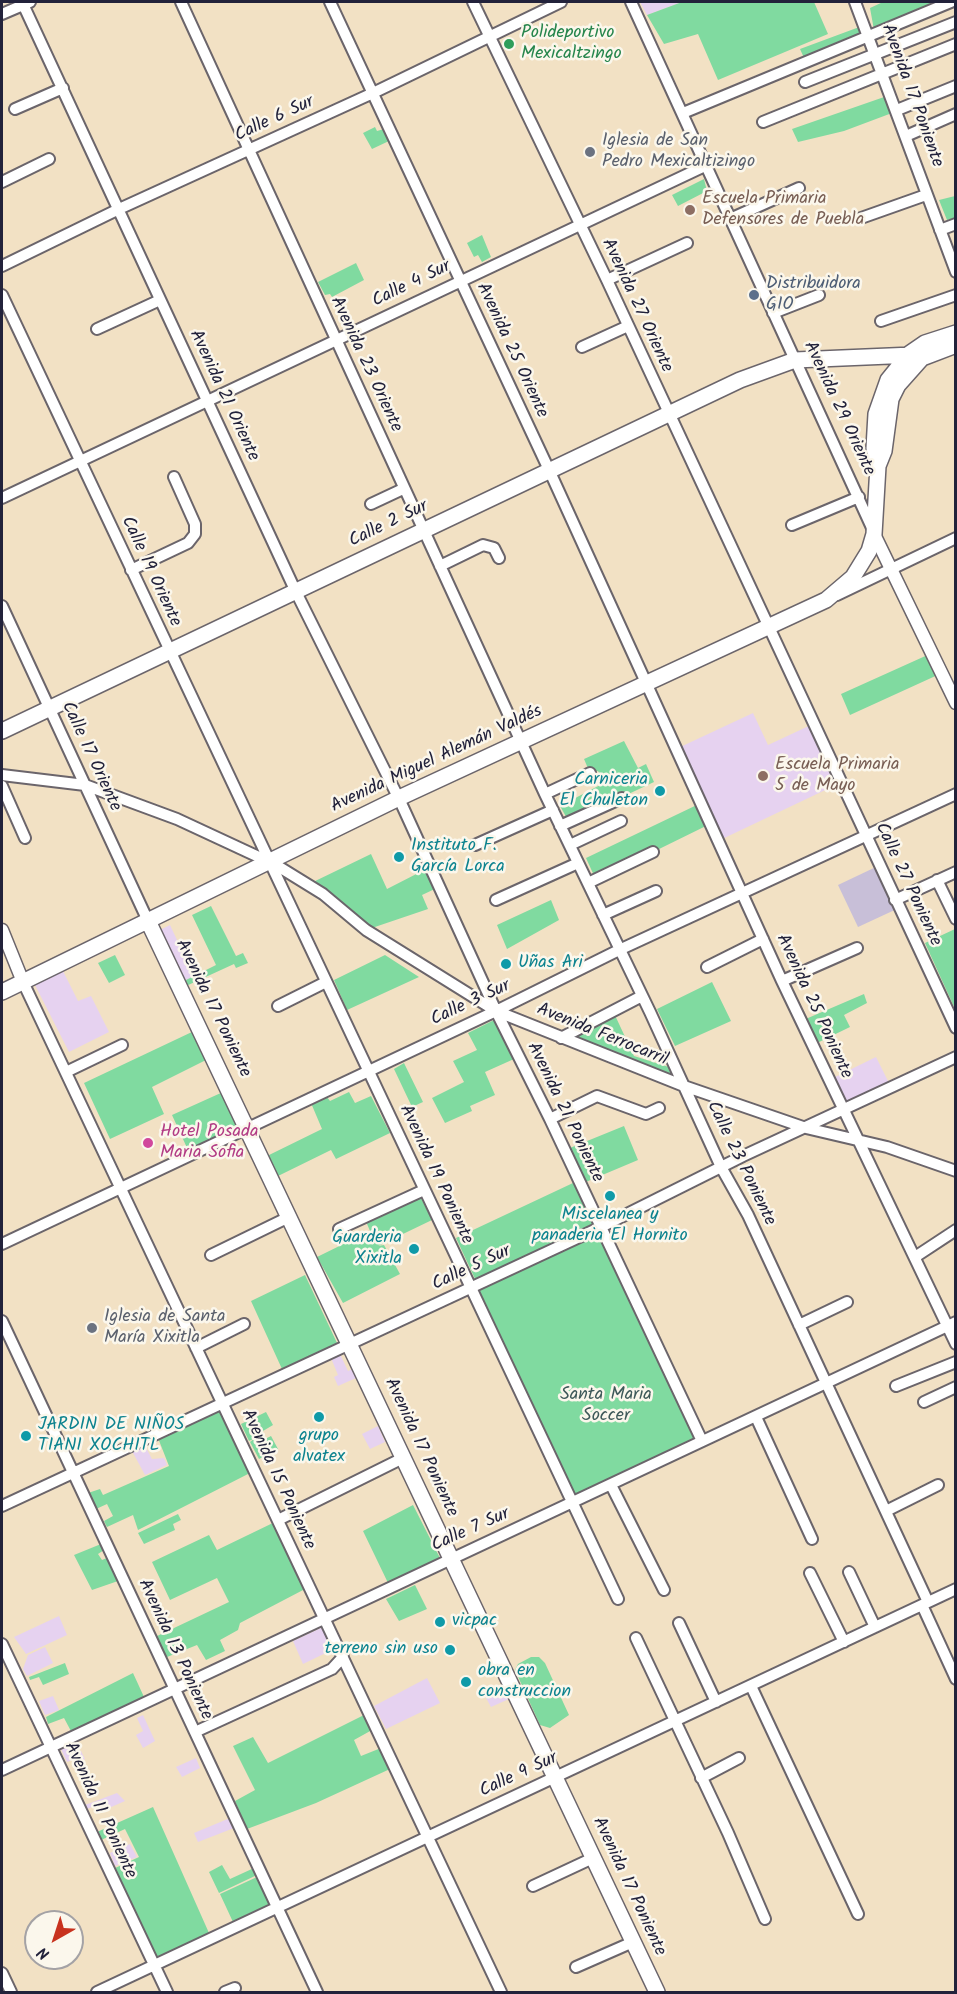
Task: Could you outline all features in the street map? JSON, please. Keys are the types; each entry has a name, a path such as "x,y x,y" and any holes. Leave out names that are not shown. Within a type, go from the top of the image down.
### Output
{"main road":[{"path":"826,600 853,577 869,551 874,534 878,466 874,448 881,395 888,380 916,356 925,343 956,333"},
{"path":"916,356 956,345"},
{"name":"Calle 2 Sur","path":"2,731 740,380 795,360 916,356"},
{"name":"Avenida Miguel Alemán Valdés","path":"2,992 399,798 826,600"},
{"name":"Avenida 17 Poniente","path":"148,921 657,1992"}],"street":[{"name":"Avenida 23 Oriente","path":"180,2 521,741"},
{"name":"Avenida 25 Oriente","path":"330,2 646,682"},
{"name":"Avenida 27 Oriente","path":"473,2 607,280 768,626"},
{"name":"Calle 6 Sur","path":"2,266 119,209 373,93 561,2"},
{"name":"Avenida 29 Oriente","path":"631,2 874,534 956,702"},
{"name":"Avenida 17 Poniente","path":"855,2 897,110 926,195 953,257 956,272"},
{"path":"683,113 951,2"},
{"path":"2,14 25,3"},
{"name":"Avenida 21 Oriente","path":"25,3 296,592 399,798"},
{"path":"805,82 956,22"},
{"path":"764,122 956,45"},
{"path":"897,110 956,86"},
{"path":"15,109 63,88"},
{"path":"906,136 956,114"},
{"path":"2,182 49,159"},
{"name":"Calle 4 Sur","path":"2,498 579,223 707,165"},
{"path":"730,219 799,188"},
{"path":"861,218 926,195"},
{"path":"940,230 956,224"},
{"path":"607,280 687,243"},
{"name":"Calle 19 Oriente","path":"2,295 270,862"},
{"path":"773,312 819,295"},
{"path":"881,321 956,295"},
{"path":"97,329 160,300"},
{"path":"582,348 628,326"},
{"path":"131,570 188,543 195,534 195,524 174,477"},
{"path":"371,504 403,489"},
{"path":"792,525 859,497"},
{"name":"Avenida Miguel Alemán Valdés","path":"826,600 956,538"},
{"path":"440,566 483,546 494,548 499,558"},
{"name":"Calle 17 Oriente","path":"2,606 148,921"},
{"name":"Calle 27 Poniente","path":"768,626 956,1028"},
{"name":"Avenida 25 Poniente","path":"646,682 762,939 844,1109 856,1139 951,1324 956,1344"},
{"name":"Calle 23 Poniente","path":"521,741 721,1167 748,1215 886,1511 956,1678"},
{"path":"545,794 590,773"},
{"name":"Avenida Ferrocarril","path":"2,775 85,785 177,819 270,862 323,894 366,930 496,1011 561,1038 684,1086 806,1128 856,1139 956,1171"},
{"path":"2,786 25,838"},
{"name":"Calle 3 Sur","path":"2,1244 496,1011 619,950 956,794"},
{"name":"Avenida 21 Poniente","path":"399,798 496,1011 550,1119 702,1441"},
{"path":"560,826 622,798"},
{"path":"475,844 553,810"},
{"path":"570,845 621,821"},
{"path":"588,884 653,852"},
{"name":"Avenida 19 Poniente","path":"270,862 571,1504 618,1599"},
{"path":"496,900 578,862"},
{"path":"895,900 956,872"},
{"path":"937,880 956,919"},
{"path":"603,915 656,891"},
{"path":"2,930 23,982"},
{"path":"707,967 762,939"},
{"path":"782,981 857,948"},
{"name":"Avenida 15 Poniente","path":"23,982 501,1992"},
{"path":"278,1006 326,982"},
{"path":"561,1038 642,996"},
{"path":"66,1072 122,1045"},
{"name":"Calle 5 Sur","path":"2,1506 601,1227 721,1167 956,1058"},
{"path":"550,1119 597,1096 646,1114 659,1108"},
{"path":"339,1229 424,1190"},
{"path":"211,1255 289,1217"},
{"path":"915,1257 956,1230"},
{"path":"799,1325 847,1302"},
{"name":"Avenida 13 Poniente","path":"2,1321 317,1992"},
{"path":"196,1348 244,1324"},
{"name":"Calle 7 Sur","path":"2,1770 951,1324"},
{"path":"896,1386 956,1362"},
{"path":"924,1402 956,1386"},
{"path":"756,1417 812,1539"},
{"path":"278,1520 403,1458"},
{"path":"611,1485 664,1590"},
{"path":"886,1511 938,1485"},
{"path":"810,1572 844,1642"},
{"path":"849,1572 875,1627"},
{"name":"Calle 9 Sur","path":"97,1992 954,1592"},
{"path":"679,1623 716,1702"},
{"path":"636,1638 765,1919"},
{"name":"Avenida 11 Poniente","path":"2,1644 167,1992"},
{"path":"195,1732 332,1669 343,1657"},
{"path":"332,1669 348,1669"},
{"path":"751,1686 858,1914"},
{"path":"701,1778 739,1758"},
{"path":"534,1886 593,1858"},
{"path":"576,1967 633,1942"},
{"path":"2,1973 11,1992"}],"shaded area":[{"path":"640,2 682,2 647,15"},
{"name":"Escuela Primaria 5 de Mayo","path":"753,713 768,745 813,724 840,783 718,841 676,749"},
{"path":"878,866 899,908 858,927 838,885"},
{"path":"170,925 194,976 182,982 158,931"},
{"path":"63,971 78,1001 91,996 109,1032 69,1052 35,985"},
{"path":"876,1057 891,1087 844,1109 829,1080"},
{"path":"340,1354 348,1371 352,1369 356,1378 338,1386 334,1377 338,1375 331,1358"},
{"path":"378,1426 385,1442 370,1449 362,1434"},
{"path":"144,1444 152,1459 164,1458 167,1465 145,1475 132,1451"},
{"path":"59,1616 67,1635 26,1654 14,1637"},
{"path":"323,1627 334,1649 303,1664 293,1641"},
{"path":"45,1647 53,1663 27,1676 23,1669 28,1655"},
{"path":"427,1678 440,1703 386,1729 374,1706"},
{"path":"504,1686 509,1699 491,1707 485,1696"},
{"path":"53,1696 59,1710 45,1715 39,1701"},
{"path":"143,1715 155,1741 143,1748 136,1735 143,1731 137,1718"},
{"path":"72,1744 76,1752 81,1751 85,1759 77,1763 75,1759 67,1762 61,1749"},
{"path":"196,1758 200,1768 182,1777 176,1767"},
{"path":"117,1793 125,1801 102,1811 97,1805 87,1809 85,1805"},
{"path":"230,1818 234,1828 198,1842 194,1833"},
{"path":"130,1844 137,1857 115,1866 110,1853"}],"green space":[{"path":"682,2 814,2 828,34 718,80 698,34 664,44 647,15"},
{"path":"883,2 930,2 932,6 874,30 870,8"},
{"path":"862,26 866,34 805,60 800,49"},
{"path":"887,96 892,113 844,131 798,142 792,129"},
{"path":"375,127 377,131 384,129 389,141 372,149 363,133"},
{"path":"704,179 707,191 678,206 672,195"},
{"path":"955,196 955,218 947,220 939,200"},
{"path":"482,235 491,257 482,262 478,255 474,257 467,243"},
{"path":"356,263 364,280 332,297 330,294 325,295 318,282"},
{"path":"932,653 942,673 850,715 841,694"},
{"path":"624,741 638,768 646,764 654,782 569,822 560,806 604,783 598,771 590,773 584,759"},
{"path":"701,803 710,824 596,880 586,858"},
{"path":"371,854 387,889 430,867 439,887 422,895 428,909 366,930 309,884"},
{"path":"551,900 559,920 507,949 497,925"},
{"path":"211,906 236,956 243,953 248,963 236,968 234,964 186,986 184,981 216,965 192,915"},
{"path":"955,929 955,1009 925,943"},
{"path":"115,955 125,975 109,983 98,963"},
{"path":"385,955 419,977 347,1010 334,980"},
{"path":"712,982 731,1021 675,1046 657,1009"},
{"path":"864,994 867,1003 844,1015 850,1027 813,1045 801,1021"},
{"path":"613,1011 634,1056 675,1069 684,1086 561,1038"},
{"path":"494,1020 514,1059 485,1072 495,1095 470,1106 472,1111 445,1123 432,1098 464,1082 453,1061 477,1050 468,1033"},
{"path":"194,1031 206,1060 152,1087 164,1114 110,1139 84,1083"},
{"path":"404,1063 423,1102 412,1107 394,1069"},
{"path":"223,1092 239,1126 188,1150 172,1115"},
{"path":"349,1092 355,1103 371,1096 390,1133 336,1159 331,1150 276,1177 267,1156 322,1129 311,1103 327,1097 330,1101"},
{"path":"624,1126 638,1160 581,1184 565,1150"},
{"path":"573,1183 594,1226 476,1281 456,1238"},
{"path":"419,1194 432,1220 378,1246 384,1245 400,1274 343,1303 317,1257 370,1231 365,1219"},
{"name":"Santa Maria Soccer","path":"601,1227 702,1441 571,1504 470,1288"},
{"path":"305,1275 338,1345 282,1369 251,1301"},
{"path":"220,1411 250,1473 138,1530 133,1515 107,1527 104,1521 113,1516 107,1504 96,1509 88,1493 100,1489 103,1495 169,1466 158,1438"},
{"path":"266,1412 273,1425 258,1434 261,1441 271,1436 278,1449 259,1459 250,1442 255,1438 249,1441 241,1424"},
{"path":"413,1505 441,1560 389,1585 363,1531"},
{"path":"178,1514 181,1520 173,1524 175,1530 144,1544 138,1533"},
{"path":"277,1521 305,1589 240,1623 238,1630 220,1640 225,1651 206,1660 197,1645 167,1657 155,1637 229,1602 217,1578 170,1600 152,1562 209,1535 217,1550"},
{"path":"101,1544 104,1550 98,1554 102,1560 107,1558 118,1581 92,1590 74,1555"},
{"path":"415,1585 427,1609 399,1621 386,1599"},
{"path":"531,1657 539,1657 545,1663 569,1715 550,1728 540,1725 515,1670 518,1664"},
{"path":"65,1663 69,1674 43,1685 39,1677 30,1680 29,1677"},
{"path":"133,1673 144,1697 72,1733 64,1718 48,1724 46,1717"},
{"path":"364,1715 372,1730 354,1740 361,1756 381,1748 390,1769 316,1803 247,1829 235,1801 255,1790 233,1746 253,1737 268,1763"},
{"path":"153,1807 209,1933 156,1958 113,1869 139,1857 125,1829 101,1840 97,1832"},
{"path":"222,1865 230,1879 254,1868 257,1875 219,1893 209,1872"},
{"path":"257,1877 271,1904 233,1922 220,1894"}],"place":[{"name":"Polideportivo Mexicaltzingo","path":"509,44"},
{"name":"Iglesia de San Pedro Mexicaltizingo","path":"590,152"},
{"name":"Escuela Primaria Defensores de Puebla","path":"690,210"},
{"name":"Distribuidora GIO","path":"754,295"},
{"name":"Escuela Primaria 5 de Mayo","path":"763,776"},
{"name":"Carniceria El Chuleton","path":"660,791"},
{"name":"Instituto F. García Lorca","path":"399,857"},
{"name":"Uñas Ari","path":"506,964"},
{"name":"Hotel Posada Maria Sofia","path":"148,1143"},
{"name":"Miscelanea y panaderia El Hornito","path":"610,1196"},
{"name":"Guarderia Xixitla","path":"414,1249"},
{"name":"Iglesia de Santa María Xixitla","path":"92,1328"},
{"name":"grupo alvatex","path":"319,1417"},
{"name":"JARDIN DE NIÑOS TIANI XOCHITL","path":"26,1436"},
{"name":"vicpac","path":"440,1622"},
{"name":"terreno sin uso","path":"450,1650"},
{"name":"obra en construccion","path":"466,1682"}]}
